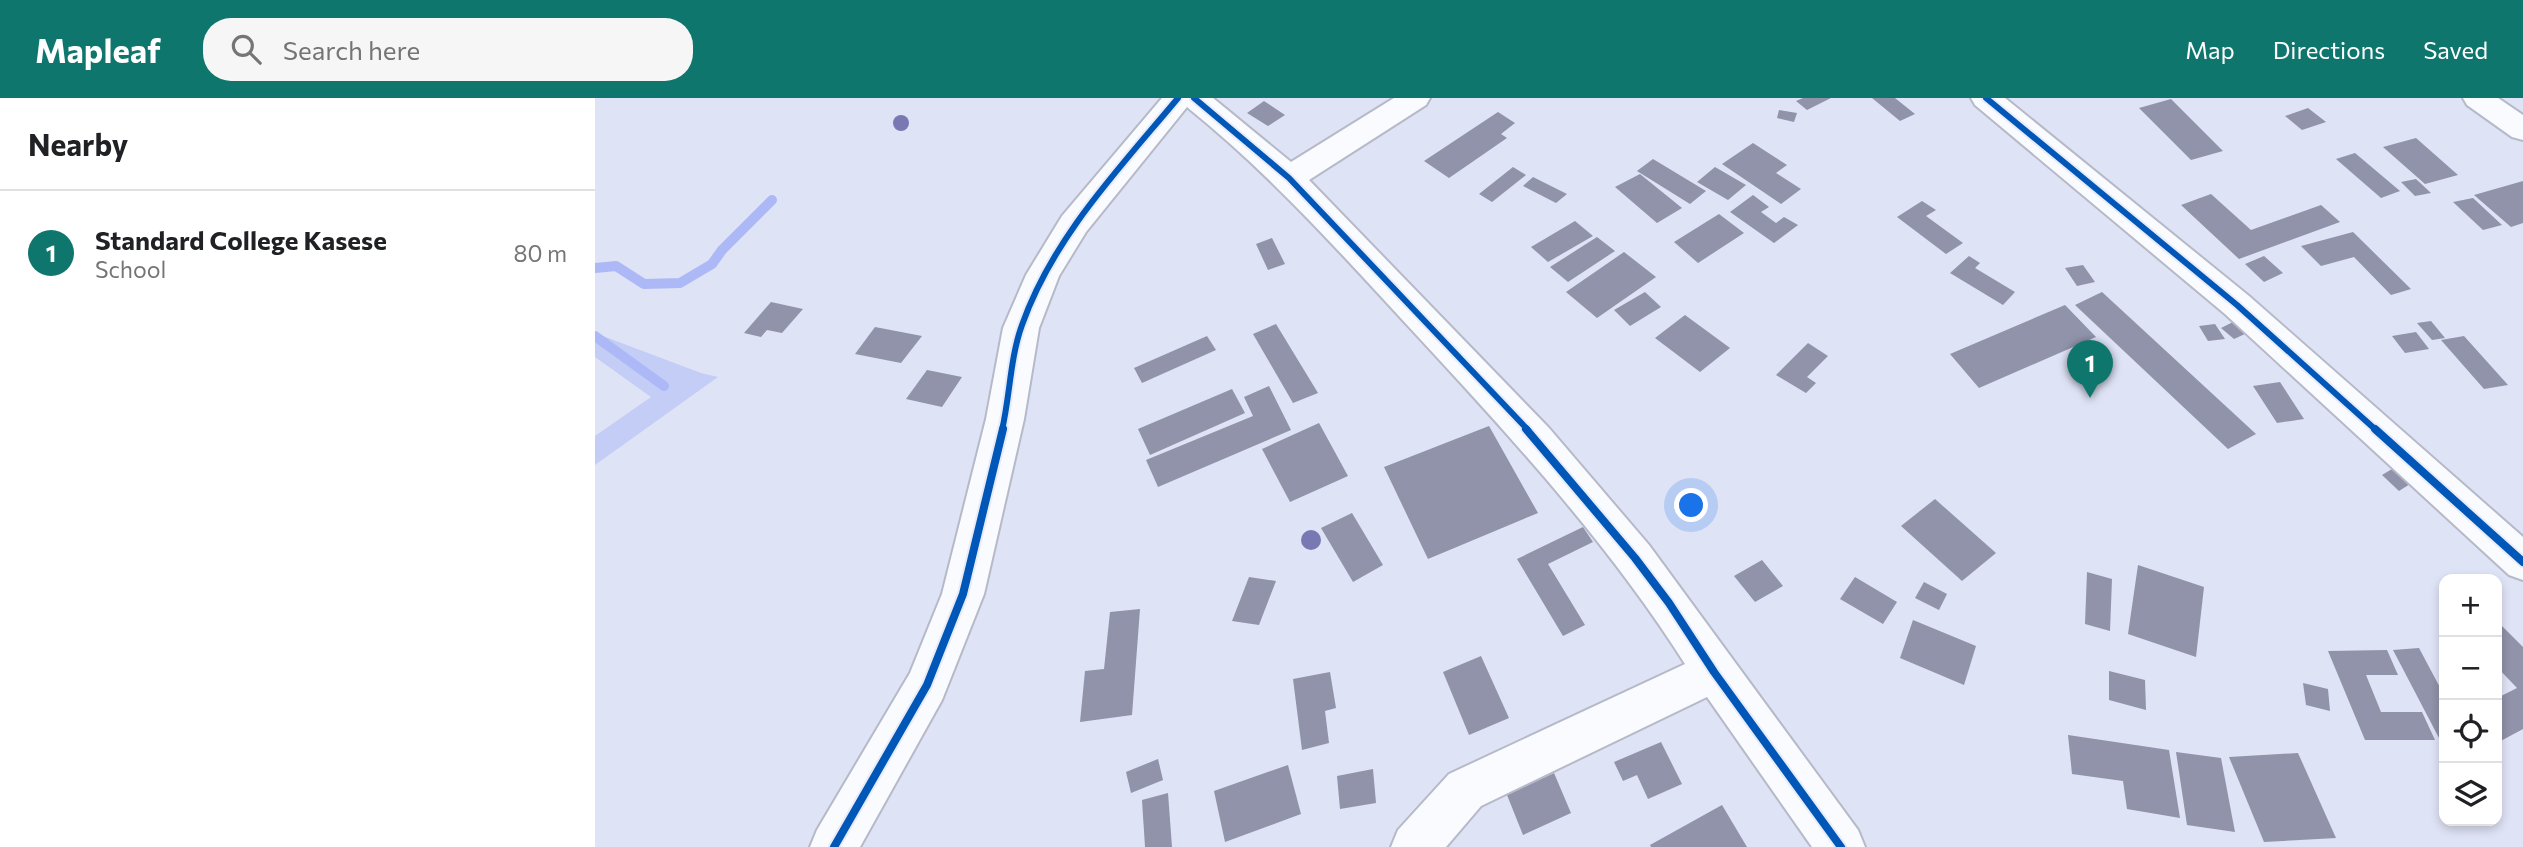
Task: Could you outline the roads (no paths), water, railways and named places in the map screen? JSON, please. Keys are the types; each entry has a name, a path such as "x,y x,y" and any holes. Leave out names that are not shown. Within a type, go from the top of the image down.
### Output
{"street":[{"path":"834,847 927,685 963,594 1005,419 1021,328 1043,275 1075,224 1178,98"},
{"path":"1194,98 1289,178 1536,439 1669,603 1714,672 1841,847"},
{"path":"1289,178 1416,98"},
{"path":"1986,98 2237,305 2523,562"},
{"path":"2478,98 2523,130"},
{"path":"1415,847 1465,790 1714,672"}],"waterway":[{"path":"595,268 616,266 644,284 680,283 712,264 722,250 772,200"},
{"path":"595,336 664,386"}],"place":[{"name":"Standard College Kasese","path":"2090,398"}]}
